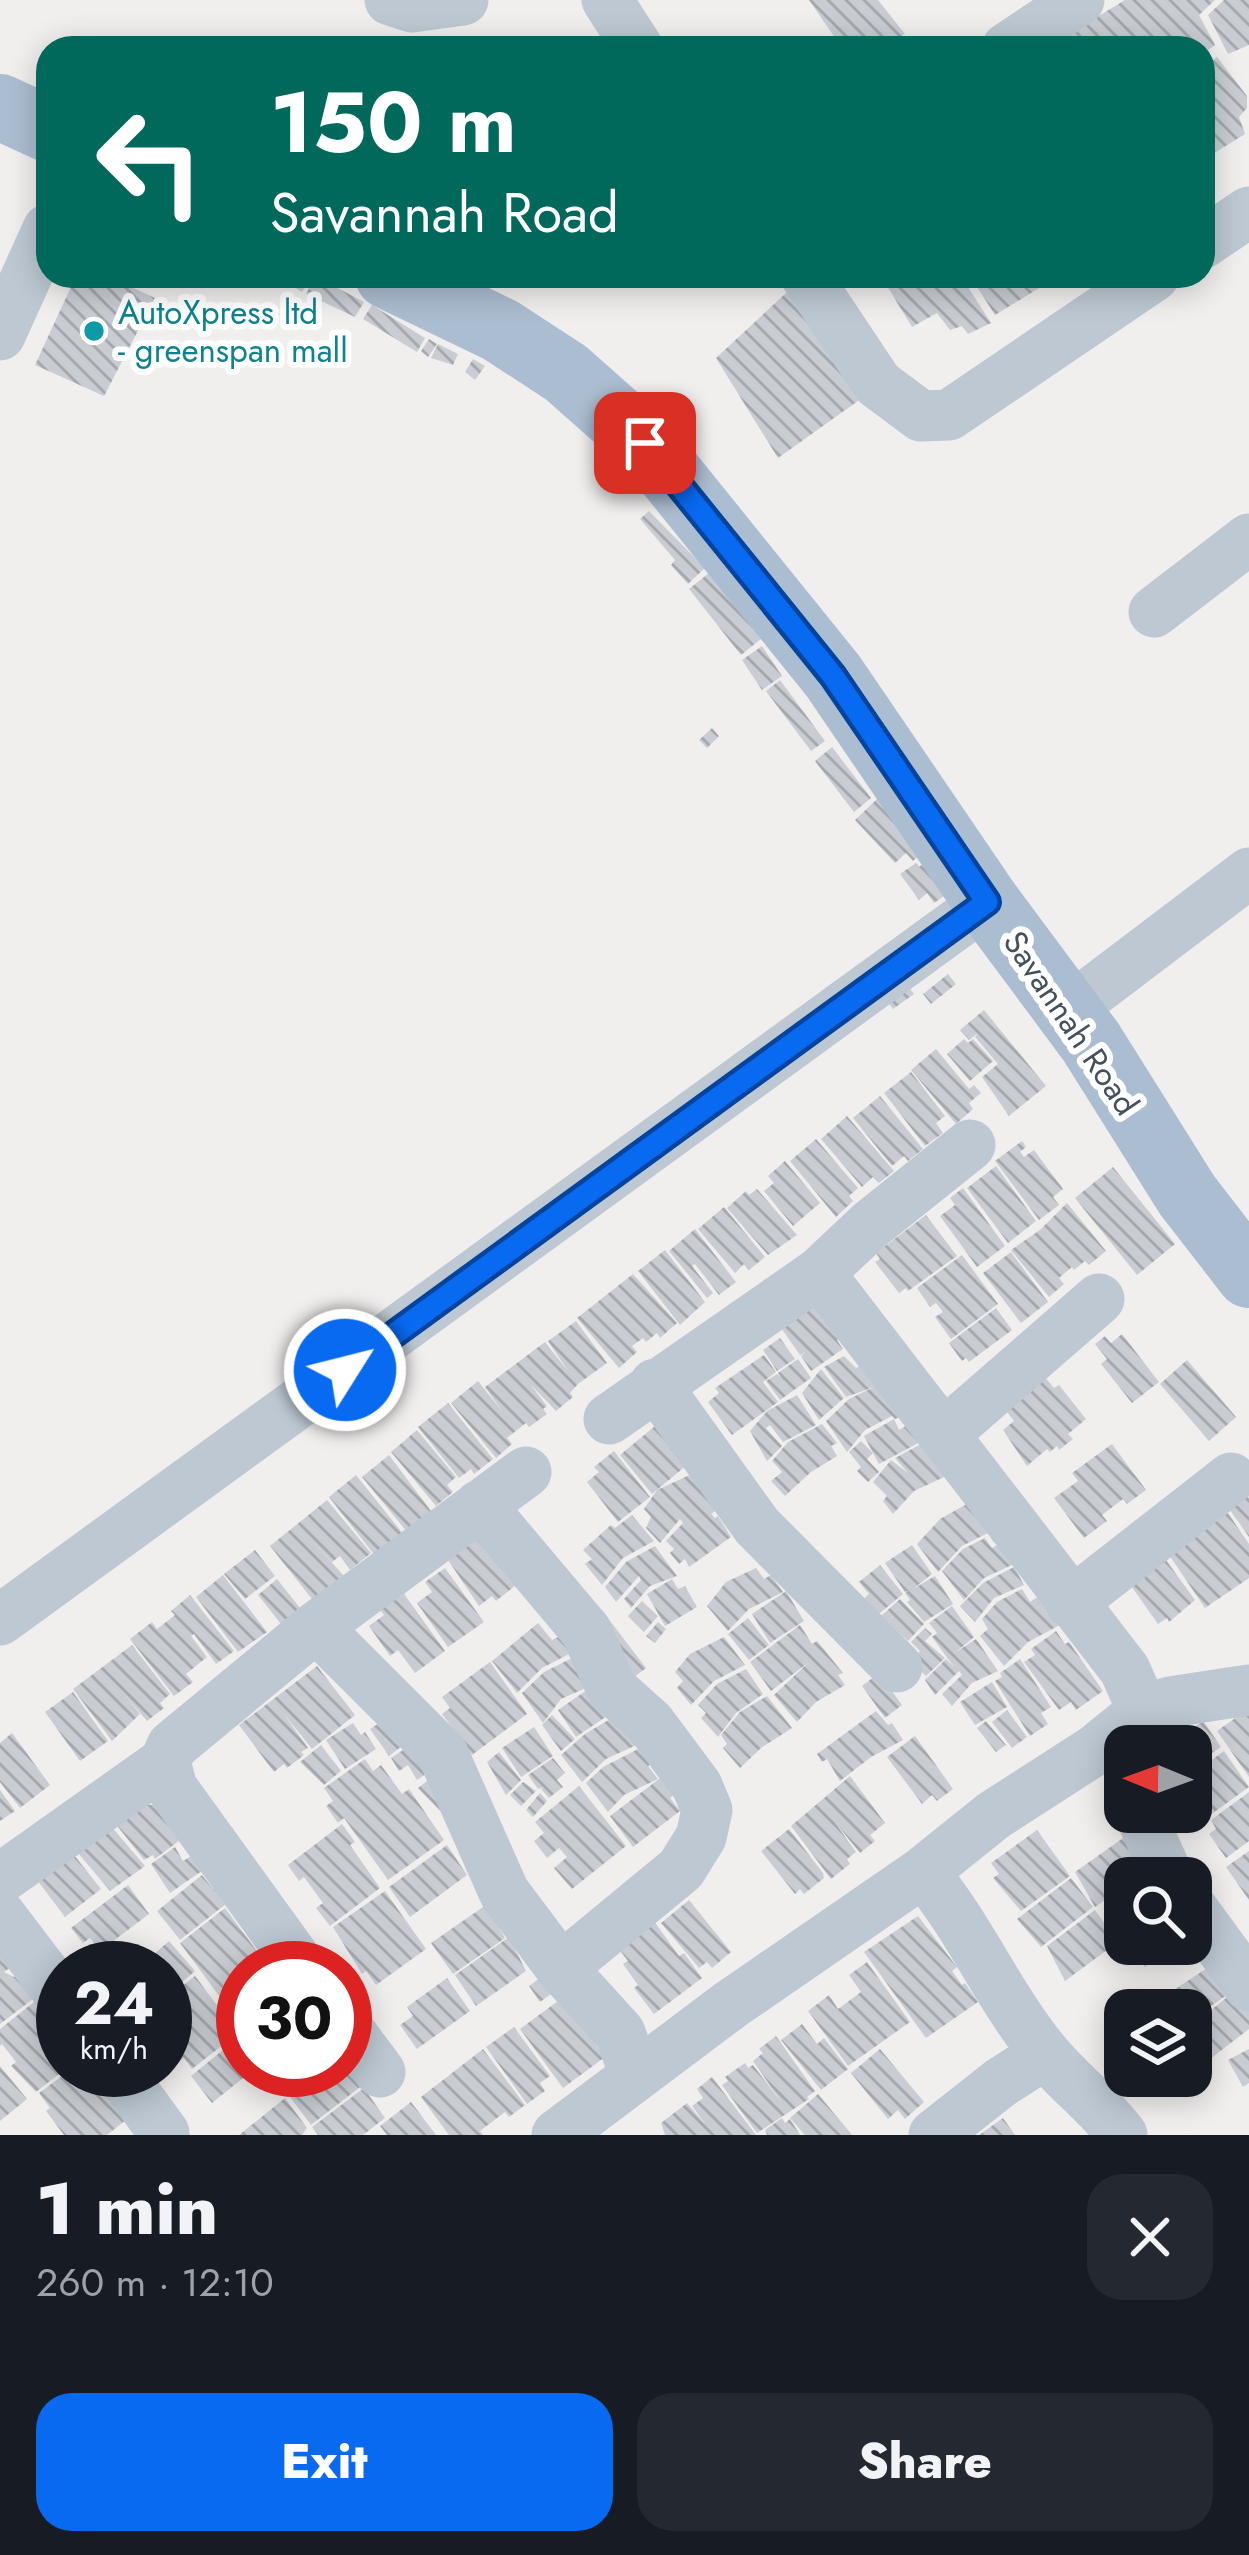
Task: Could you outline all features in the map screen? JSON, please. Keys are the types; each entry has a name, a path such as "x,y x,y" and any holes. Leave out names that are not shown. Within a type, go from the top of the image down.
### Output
{"main road":[{"path":"0,107 36,123"},
{"name":"Savannah Road","path":"413,288 500,330 566,373 645,443 833,676 1066,1010 1187,1195 1249,1275"}],"street":[{"path":"390,0 412,7 463,0"},
{"path":"608,0 630,36"},
{"path":"1025,36 1079,0"},
{"path":"1215,235 1249,212"},
{"path":"0,335 36,256"},
{"path":"814,288 878,383 921,416 950,415 1136,288"},
{"path":"1154,612 1249,539"},
{"path":"1066,1010 1249,873"},
{"path":"0,1620 987,902"},
{"path":"609,1419 819,1273 970,1144"},
{"path":"819,1273 1125,1670 1143,1711"},
{"path":"944,1434 1100,1299"},
{"path":"655,1384 757,1526 897,1667"},
{"path":"0,1879 165,1762 172,1746 316,1627 526,1472"},
{"path":"1071,1603 1231,1478"},
{"path":"480,1505 586,1631 612,1689 650,1723 698,1786 706,1810 701,1837 681,1869 561,1968"},
{"path":"316,1627 443,1754 504,1892 561,1968 620,2033 634,2075"},
{"path":"1135,1725 1143,1711 1170,1702 1249,1690"},
{"path":"165,1762 172,1788 282,1941"},
{"path":"557,2135 634,2075 923,1872 994,1815 1104,1769"},
{"path":"923,1872 947,1900 981,1962 1045,2054 1122,2135"},
{"path":"0,1915 36,1962"},
{"path":"1212,1936 1249,1986"},
{"path":"934,2135 1045,2054"},
{"path":"372,2061 380,2072"},
{"path":"138,2097 164,2133"}],"building":[{"path":"809,0 878,0 905,34 901,36 834,36"},
{"path":"1125,0 1215,0 1199,15 1210,36 1066,36"},
{"path":"1224,0 1249,0 1249,45 1228,54 1208,15"},
{"path":"1215,59 1247,96 1247,108 1239,117 1245,134 1215,153"},
{"name":"AutoXpress ltd - greenspan mall","path":"70,288 134,288 155,298 104,396 35,365"},
{"path":"309,288 338,288 364,302 355,317 306,294"},
{"path":"791,288 805,288 872,391 778,458 716,358"},
{"path":"888,288 969,288 991,323 968,334 962,326 950,330 937,313 912,327"},
{"path":"978,288 1039,288 995,315"},
{"path":"372,305 425,338 417,352 363,319"},
{"path":"429,339 437,344 428,357 421,351"},
{"path":"438,344 458,354 453,365 431,358"},
{"path":"473,359 485,366 475,380 465,372"},
{"path":"649,511 705,568 688,584 671,565 675,560 640,519"},
{"path":"709,573 761,639 741,655 689,589"},
{"path":"762,646 782,676 762,690 742,660"},
{"path":"780,680 825,741 811,751 766,691"},
{"path":"712,728 719,736 707,748 699,740"},
{"path":"832,747 871,798 854,812 815,761"},
{"path":"878,798 926,849 913,861 906,853 895,863 855,820"},
{"path":"925,862 948,893 934,903 927,893 919,900 900,874"},
{"path":"948,974 956,984 931,1004 923,994"},
{"path":"903,980 914,994 893,1009 883,996"},
{"path":"984,1010 1046,1086 1009,1116 982,1077 998,1064 975,1037 978,1033 969,1040 960,1030"},
{"path":"964,1039 968,1043 973,1039 993,1061 970,1081 947,1054"},
{"path":"936,1049 969,1089 974,1085 981,1093 969,1103 973,1109 956,1124 911,1070"},
{"path":"911,1072 945,1116 936,1123 943,1133 925,1146 884,1093"},
{"path":"880,1096 923,1149 892,1166 853,1118"},
{"path":"847,1116 894,1171 879,1183 873,1177 862,1187 821,1139"},
{"path":"816,1139 858,1188 849,1196 853,1201 836,1217 790,1161"},
{"path":"1022,1141 1024,1157 1034,1150 1063,1189 1053,1197 1059,1205 1039,1220 995,1161"},
{"path":"785,1161 820,1203 793,1226 764,1191 774,1183 768,1176"},
{"path":"996,1166 1036,1221 1008,1243 967,1188"},
{"path":"1113,1167 1175,1244 1137,1275 1075,1198"},
{"path":"963,1188 1005,1246 977,1267 940,1216 955,1205 950,1198"},
{"path":"757,1189 797,1235 768,1255 727,1208 746,1191 749,1195"},
{"path":"1067,1203 1106,1251 1089,1265 1085,1261 1072,1267 1059,1278 1064,1284 1049,1297 1011,1250"},
{"path":"724,1207 765,1257 749,1270 744,1264 735,1273 698,1229"},
{"path":"926,1215 957,1256 899,1293 875,1262 880,1259 876,1253"},
{"path":"695,1229 736,1282 719,1295 695,1264 692,1266 713,1293 707,1298 669,1251"},
{"path":"665,1250 705,1302 680,1325 638,1271"},
{"path":"1011,1252 1048,1302 1021,1323 983,1273"},
{"path":"962,1255 998,1304 951,1339 935,1317 943,1312 936,1303 930,1307 917,1288"},
{"path":"633,1274 677,1323 660,1338 657,1333 632,1346 637,1352 619,1368 577,1318"},
{"path":"840,1306 855,1327 837,1340 843,1349 811,1371 801,1356 805,1352 800,1355 777,1322 801,1307"},
{"path":"996,1308 1012,1330 969,1362 962,1361 949,1343"},
{"path":"576,1321 607,1363 578,1384 570,1393 573,1397 556,1411 530,1384 547,1406 543,1409 547,1414 507,1438 512,1444 496,1458 451,1403 478,1381 502,1411 485,1387 545,1342 568,1371 548,1341"},
{"path":"1122,1334 1159,1382 1132,1403 1101,1364 1107,1359 1095,1344 1105,1336 1111,1343"},
{"path":"780,1338 795,1359 777,1371 763,1350"},
{"path":"764,1355 776,1372 763,1382 778,1402 732,1435 708,1402 719,1393 715,1388"},
{"path":"844,1356 856,1368 865,1363 905,1415 892,1416 865,1430 847,1452 826,1421 849,1399 874,1387 846,1397 824,1367"},
{"path":"798,1359 811,1378 780,1400 766,1381 777,1374 781,1377 778,1373"},
{"path":"1187,1360 1236,1417 1209,1441 1160,1384"},
{"path":"821,1369 844,1398 819,1420 802,1393"},
{"path":"1044,1376 1054,1388 1059,1385 1086,1419 1068,1434 1073,1439 1059,1450 1057,1446 1050,1452 1047,1449 1027,1466 1003,1430 1014,1421 1004,1408"},
{"path":"797,1395 816,1425 783,1442 770,1425 766,1428 782,1446 767,1461 750,1431 767,1411"},
{"path":"448,1403 493,1459 474,1474 471,1469 459,1478 418,1427"},
{"path":"894,1419 899,1430 914,1421 924,1440 879,1464 864,1436"},
{"path":"661,1421 693,1460 652,1494 620,1455"},
{"path":"822,1424 837,1443 831,1446 837,1456 785,1496 771,1481 782,1472 772,1461 788,1442"},
{"path":"417,1430 456,1477 447,1485 453,1492 436,1506 391,1452"},
{"path":"861,1441 873,1453 867,1459 879,1472 868,1482 849,1452"},
{"path":"925,1442 944,1477 914,1491 893,1514 883,1501 887,1496 873,1482 891,1460 908,1473 895,1458"},
{"path":"1112,1444 1146,1490 1102,1515 1107,1521 1084,1538 1054,1498 1078,1481 1072,1473"},
{"path":"614,1451 650,1497 618,1522 587,1482 599,1472 594,1467"},
{"path":"389,1455 431,1511 408,1533 362,1477"},
{"path":"694,1473 722,1506 711,1514 718,1516 731,1537 689,1567 685,1559 679,1564 666,1541 683,1523 680,1519 660,1543 646,1528 651,1517 644,1509 657,1490"},
{"path":"356,1475 404,1535 376,1557 329,1497"},
{"path":"1243,1490 1249,1498 1249,1537 1225,1503"},
{"path":"327,1500 371,1553 350,1570 340,1556 332,1562 305,1532 351,1584 320,1609 270,1546"},
{"path":"972,1501 1004,1536 994,1543 988,1533 962,1546 938,1572 917,1544 940,1519"},
{"path":"1228,1513 1249,1544 1249,1578 1205,1608 1165,1549"},
{"path":"632,1515 654,1541 623,1558 602,1585 585,1564 592,1559 583,1550 611,1525 615,1528"},
{"path":"479,1536 516,1585 496,1601 492,1596 479,1606 448,1560"},
{"path":"985,1538 992,1548 1003,1542 1016,1563 984,1578 964,1600 942,1571 963,1549"},
{"path":"912,1545 932,1574 913,1589 935,1576 953,1604 924,1622 907,1602 909,1590 905,1592 885,1563"},
{"path":"655,1546 677,1576 650,1586 631,1608 624,1599 641,1580 639,1576 616,1602 605,1587 626,1562"},
{"path":"255,1550 275,1576 245,1599 224,1574"},
{"path":"1166,1560 1195,1600 1169,1622 1167,1618 1158,1624 1129,1583"},
{"path":"880,1565 903,1594 874,1618 861,1601 869,1594 859,1582"},
{"path":"1014,1567 1024,1585 994,1598 975,1622 960,1606 983,1583"},
{"path":"445,1568 484,1622 448,1647 417,1603 432,1592 425,1582"},
{"path":"756,1568 764,1579 771,1575 783,1592 749,1609 728,1631 707,1606 726,1582"},
{"path":"223,1575 267,1632 238,1652 196,1597"},
{"path":"277,1579 300,1608 281,1624 258,1595"},
{"path":"672,1579 678,1589 685,1586 697,1607 665,1626 647,1594"},
{"path":"1022,1589 1030,1602 1042,1594 1060,1625 1028,1642 1004,1666 980,1636 988,1629 982,1619 997,1602"},
{"path":"402,1591 445,1651 415,1673 398,1650 390,1656 369,1626 384,1615 379,1608"},
{"path":"786,1591 804,1621 770,1643 752,1614"},
{"path":"190,1595 234,1651 216,1664 191,1636 207,1657 186,1674 193,1682 174,1696 130,1639 152,1622 157,1629"},
{"path":"900,1599 924,1624 908,1641 881,1616"},
{"path":"642,1601 658,1616 644,1632 628,1616"},
{"path":"952,1606 974,1637 956,1652 976,1639 998,1671 972,1683 952,1706 942,1694 962,1675 959,1671 935,1695 925,1680 946,1659 954,1667 932,1637 937,1633 929,1623"},
{"path":"601,1609 646,1668 628,1682"},
{"path":"748,1618 769,1645 749,1660 728,1634"},
{"path":"658,1622 666,1629 655,1643 646,1636"},
{"path":"538,1623 552,1640 566,1633 573,1652 542,1668 517,1693 492,1661"},
{"path":"800,1625 812,1644 817,1641 843,1673 838,1675 845,1685 816,1702 797,1722 774,1695 809,1662 771,1691 750,1662"},
{"path":"925,1628 932,1634 925,1641 945,1658 926,1676 910,1661 920,1651 911,1642"},
{"path":"1056,1631 1103,1691 1076,1710 1071,1702 1059,1710 1024,1662 1035,1655 1031,1649"},
{"path":"724,1637 745,1665 714,1681 691,1705 677,1688 683,1681 675,1672 690,1654"},
{"path":"132,1645 170,1694 160,1703 164,1708 147,1721 125,1695 140,1714 112,1741 73,1689"},
{"path":"570,1659 595,1684 561,1699 543,1723 522,1693 544,1672"},
{"path":"1020,1659 1051,1707 1041,1713 1048,1724 1030,1736 995,1681"},
{"path":"490,1662 527,1714 472,1755 442,1714 450,1708 442,1697"},
{"path":"317,1666 355,1715 312,1749 284,1714 308,1748 287,1768 284,1764 274,1772 239,1725"},
{"path":"746,1669 763,1694 736,1713 718,1737 701,1718 706,1713 698,1705 717,1684"},
{"path":"879,1673 902,1705 885,1718 862,1686"},
{"path":"992,1682 1007,1707 975,1725 960,1702"},
{"path":"594,1685 613,1712 576,1737 558,1710"},
{"path":"73,1692 108,1741 80,1761 45,1712"},
{"path":"767,1696 792,1728 740,1768 723,1748 727,1744 721,1735 740,1712"},
{"path":"1249,1708 1249,1777 1217,1731"},
{"path":"1007,1710 1027,1737 1012,1748 992,1722"},
{"path":"876,1711 903,1740 840,1781 827,1759 822,1762 817,1754"},
{"path":"620,1713 641,1743 606,1759 582,1782 561,1755"},
{"path":"552,1715 575,1739 561,1751 542,1725"},
{"path":"388,1717 406,1743 389,1756 370,1729"},
{"path":"986,1721 1006,1745 996,1752 977,1728"},
{"path":"353,1723 376,1749 345,1769 326,1740"},
{"path":"534,1727 553,1756 521,1777 502,1748"},
{"path":"12,1733 50,1785 20,1808 0,1782 0,1743"},
{"path":"915,1736 953,1789 937,1801 932,1795 922,1804 887,1757"},
{"path":"321,1745 341,1771 324,1785 300,1762"},
{"path":"409,1746 426,1774 417,1780 408,1765 399,1771 391,1758"},
{"path":"642,1747 658,1779 624,1795 608,1812 586,1783 603,1767"},
{"path":"1224,1751 1249,1787 1212,1814 1212,1760"},
{"path":"499,1752 521,1780 506,1795 487,1762"},
{"path":"553,1758 565,1773 557,1780 563,1787 549,1798 544,1787 538,1789 528,1775"},
{"path":"365,1759 373,1771 381,1765 402,1794 409,1789 444,1840 388,1880 344,1818 338,1823 326,1806 333,1801 324,1788"},
{"path":"663,1776 676,1793 670,1798 680,1811 633,1847 610,1816"},
{"path":"850,1776 885,1823 870,1835 875,1841 860,1853 834,1821 856,1852 847,1859 850,1864 831,1879 791,1826"},
{"path":"431,1778 442,1813 418,1788"},
{"path":"523,1782 536,1791 521,1806 510,1795"},
{"path":"579,1786 626,1846 572,1889 554,1868 567,1857 559,1848 547,1858 534,1841 544,1833 535,1822"},
{"path":"0,1790 15,1811 0,1821"},
{"path":"1249,1792 1249,1841 1226,1858 1209,1834 1216,1829 1212,1819"},
{"path":"540,1793 547,1801 533,1817 526,1810"},
{"path":"159,1804 188,1834 155,1859 153,1855 144,1860 104,1809"},
{"path":"99,1812 145,1866 110,1891 67,1840"},
{"path":"342,1824 355,1842 350,1845 380,1888 330,1926 316,1908 323,1903 304,1877 299,1881 288,1865"},
{"path":"789,1829 823,1873 824,1878 804,1894 800,1889 795,1894 761,1851"},
{"path":"1037,1830 1070,1876 1021,1911 993,1878 999,1874 991,1863"},
{"path":"1126,1836 1139,1857 1104,1857 1104,1901 1095,1907 1075,1872"},
{"path":"63,1841 101,1889 65,1917 28,1868"},
{"path":"447,1845 467,1875 410,1917 389,1887"},
{"path":"175,1847 183,1861 199,1851 209,1866 170,1893 151,1864"},
{"path":"1249,1851 1249,1900 1226,1867"},
{"path":"202,1875 213,1889 223,1882 235,1897 180,1940 157,1911"},
{"path":"1071,1878 1093,1907 1041,1947 1017,1919"},
{"path":"128,1885 149,1914 113,1941 81,1941 71,1928"},
{"path":"385,1891 426,1949 376,1985 372,1941 342,1941 333,1927"},
{"path":"689,1900 731,1952 712,1968 707,1962 699,1968 661,1923"},
{"path":"486,1905 505,1938 453,1974 431,1943"},
{"path":"225,1908 249,1941 216,1941 216,1992 192,1959 192,1941 183,1941"},
{"path":"1095,1910 1104,1923 1104,1952 1065,1981 1047,1946"},
{"path":"918,1916 978,2002 926,2038 864,1952"},
{"path":"654,1921 702,1978 654,2014 634,1988 638,1985 618,1948"},
{"path":"0,1932 19,1961 4,1972 14,1977 28,1972 36,1983 36,1997 0,2024"},
{"path":"509,1937 526,1971 476,2006 455,1975"},
{"path":"1219,1960 1237,1988 1212,2005 1212,1989 1176,1989 1212,1965"},
{"path":"867,1962 910,2022 848,2066 808,2011 829,1995 838,2009 861,1992 849,1975"},
{"path":"544,1975 555,1991 540,2002 529,1986"},
{"path":"195,1976 216,2004 216,2050 192,2069"},
{"path":"447,1978 470,2011 417,2049 400,2025 413,2016 407,2007"},
{"path":"1236,1990 1249,2007 1249,2029 1212,2057 1212,2009"},
{"path":"562,1998 605,2057 563,2088 520,2029"},
{"path":"36,2000 36,2092 11,2066 16,2062 0,2046 0,2029"},
{"path":"802,2024 817,2044 824,2038 848,2069 821,2090 781,2040"},
{"path":"514,2027 550,2076 540,2083 545,2091 527,2104 486,2047"},
{"path":"776,2036 815,2091 757,2133 722,2085 728,2081 725,2077 745,2063 748,2068 753,2065 782,2103 753,2061 763,2053 759,2049"},
{"path":"483,2049 525,2105 509,2117 505,2112 480,2131 483,2135 449,2135 421,2097"},
{"path":"880,2049 924,2102 905,2119 898,2110 888,2119 851,2073"},
{"path":"1249,2049 1249,2083 1243,2087 1228,2060"},
{"path":"216,2056 219,2097 212,2103 192,2075"},
{"path":"0,2066 27,2099 0,2121"},
{"path":"712,2077 756,2135 665,2135 661,2123 687,2103 706,2125 692,2106 703,2098 697,2089"},
{"path":"818,2094 852,2135 805,2135 790,2118"},
{"path":"42,2097 117,2097 131,2116 107,2135 64,2135 46,2111 50,2108"},
{"path":"290,2097 347,2097 311,2125"},
{"path":"352,2097 370,2097 385,2118 363,2135 318,2135 312,2127"},
{"path":"285,2098 307,2128 302,2135 239,2135"},
{"path":"411,2102 436,2135 387,2135 380,2126"},
{"path":"782,2118 785,2123 790,2119 800,2135 767,2135 765,2130"},
{"path":"1003,2118 1015,2135 979,2135"}],"place":[{"name":"AutoXpress ltd - greenspan mall","path":"94,331"}],"route":[{"path":"345,1370 987,902 833,676 645,443"}]}
